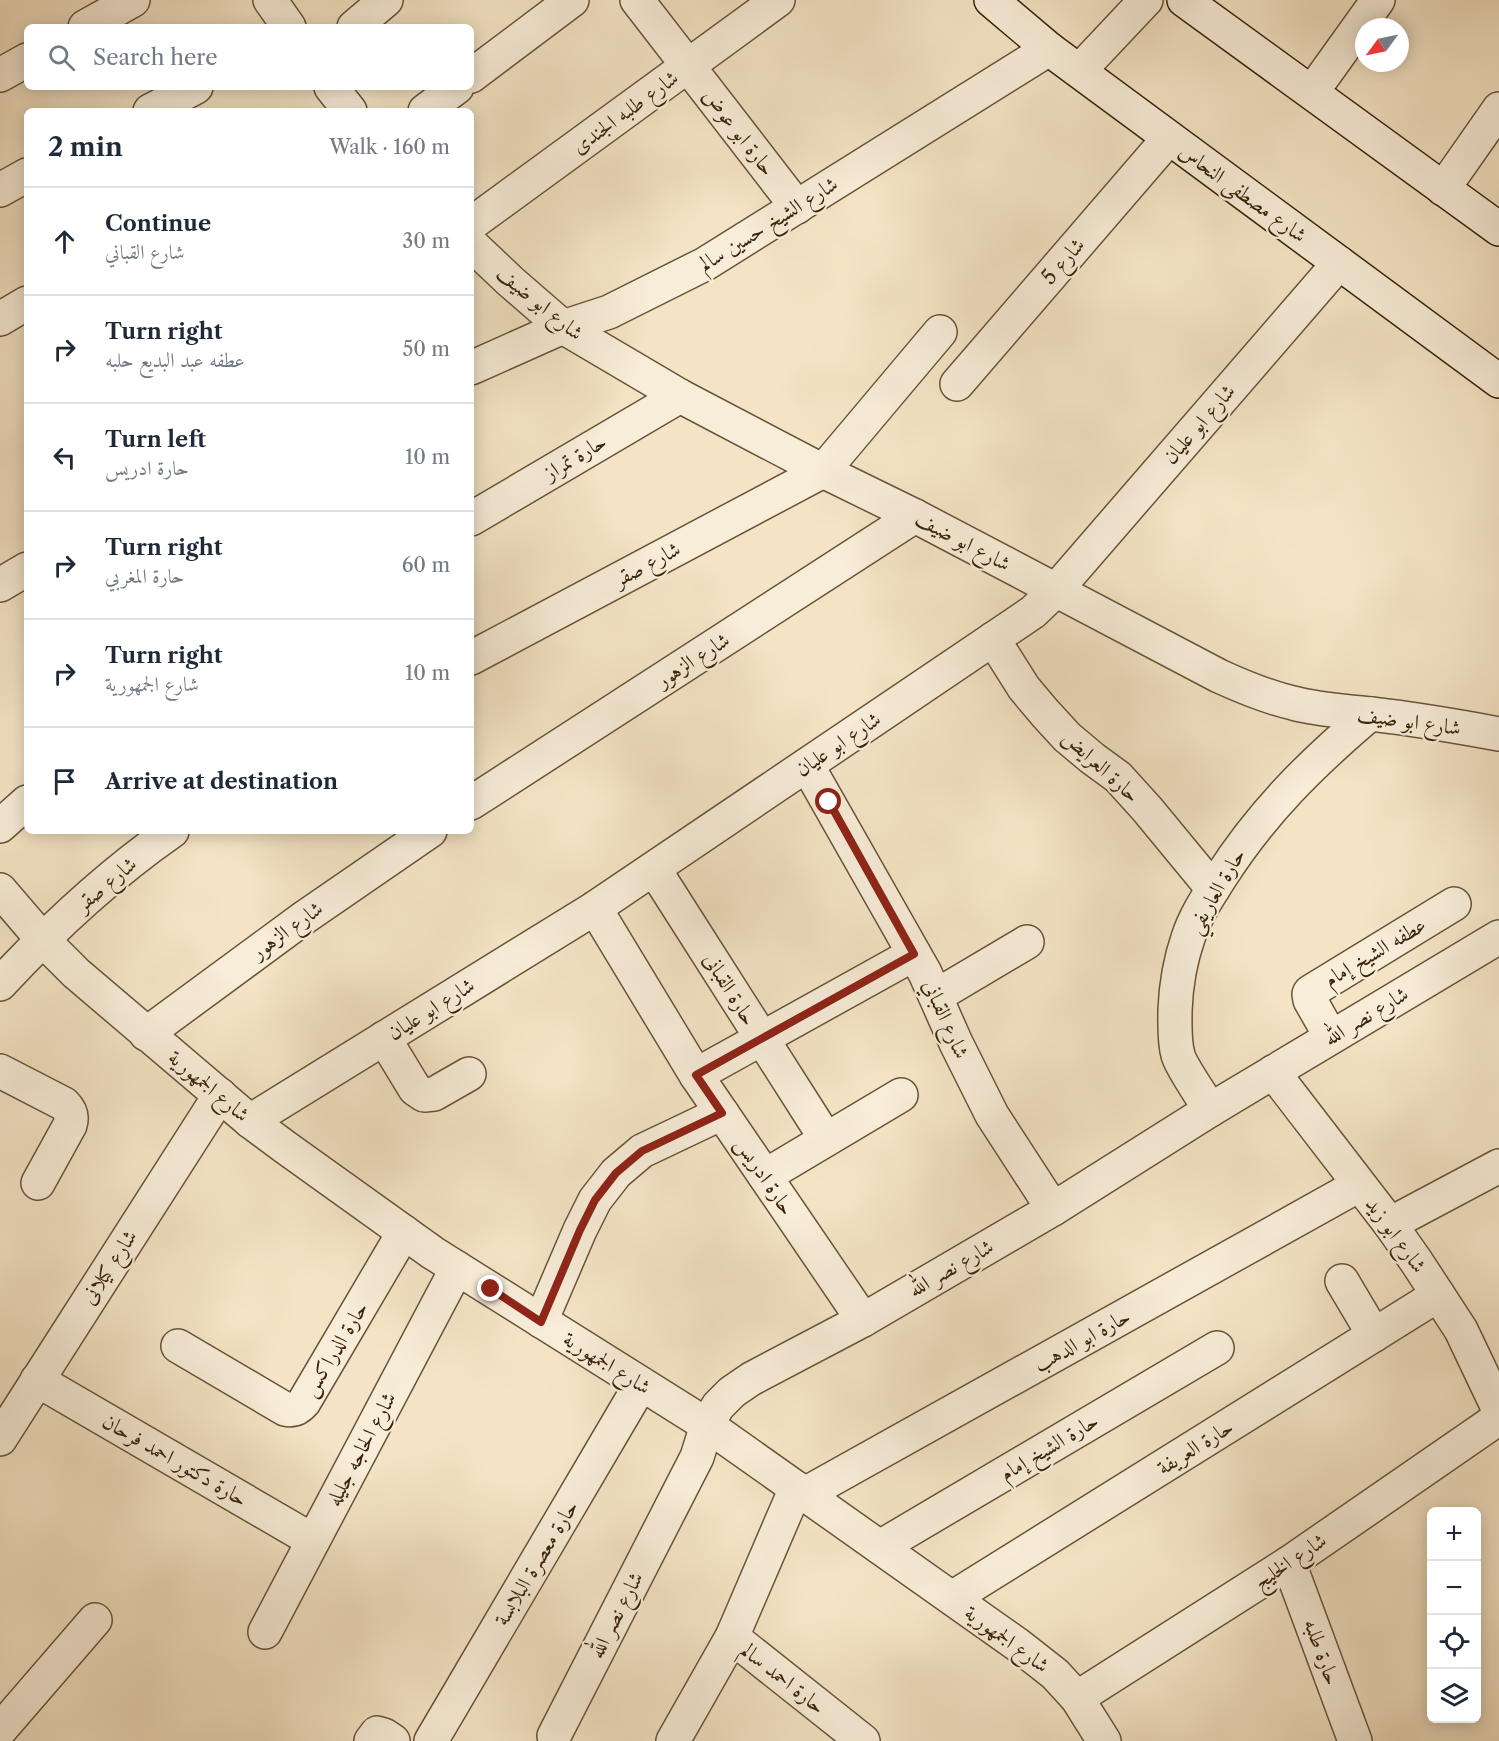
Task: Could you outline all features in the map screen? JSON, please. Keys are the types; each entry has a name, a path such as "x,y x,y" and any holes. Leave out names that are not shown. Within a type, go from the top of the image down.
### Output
{"street":[{"path":"90,24 133,0"},
{"path":"270,0 287,24"},
{"path":"358,24 386,0"},
{"path":"474,74 572,0"},
{"name":"حارة ابو عوض","path":"637,0 797,207"},
{"name":"شارع طلبه الجندى","path":"474,222 778,0"},
{"name":"شارع مصطفى النحاس","path":"991,0 1049,49 1499,381"},
{"path":"1080,70 1146,0"},
{"path":"1184,0 1499,230"},
{"path":"1312,92 1378,0"},
{"name":"شارع الشيخ حسين سالم","path":"474,367 563,327 609,312 705,264 1049,49"},
{"path":"0,75 24,62"},
{"path":"156,108 190,90"},
{"path":"333,90 348,108"},
{"path":"429,108 453,90"},
{"path":"1443,189 1499,109"},
{"name":"شارع 5","path":"957,384 1169,138"},
{"path":"0,190 24,178"},
{"name":"شارع ابو ضيف","path":"474,247 563,327 680,396 915,516 1219,676 1255,692 1292,703 1331,711 1452,725 1499,734"},
{"name":"شارع ابو عليان","path":"250,1121 595,908 1033,612 1056,590 1339,263"},
{"path":"0,319 24,305"},
{"path":"823,471 940,332"},
{"name":"حارة تمراز","path":"474,517 680,396"},
{"name":"شارع صقر","path":"474,656 823,471"},
{"name":"شارع الزهور","path":"474,801 915,516"},
{"path":"0,585 24,570"},
{"name":"حارة العرايض","path":"993,639 1024,688 1045,713 1067,737 1118,777 1213,889"},
{"name":"حارة العاريفي","path":"1210,1110 1178,1057 1175,1026 1176,996 1180,966 1188,937 1200,909 1237,851 1285,792 1370,714"},
{"name":"شارع القباني","path":"807,765 925,973 960,1052 992,1114 1053,1209"},
{"path":"0,826 24,805"},
{"name":"شارع صقر","path":"0,984 42,939 117,873 168,834"},
{"name":"شارع الزهور","path":"146,1034 305,916 426,834"},
{"name":"حارة القبانى","path":"654,869 826,1139"},
{"name":"شارع الجمهورية","path":"0,890 42,939 76,973 250,1121 457,1268 707,1425 952,1598 1055,1674 1077,1698 1104,1741"},
{"name":"عطفه الشيخ إمام","path":"1331,1037 1310,1000 1310,992 1454,904"},
{"name":"حارة ادريس","path":"595,908 696,1075 863,1320"},
{"path":"936,996 1027,942"},
{"name":"شارع نصر الله","path":"554,1736 697,1457 707,1425 718,1406 732,1392 751,1379 863,1320 1053,1209 1331,1037 1494,951"},
{"path":"696,1075 914,954"},
{"path":"384,1038 415,1089 424,1095 434,1094 469,1074"},
{"path":"0,1071 64,1104 71,1113 70,1125 38,1183"},
{"name":"شارع ابو زيد","path":"1273,1072 1390,1224 1438,1295 1461,1330 1499,1410"},
{"name":"شارع كيلانى","path":"0,1439 220,1095"},
{"path":"765,1176 901,1095"},
{"path":"541,1322 595,1200 616,1173 642,1151 722,1113"},
{"path":"1390,1224 1499,1166"},
{"name":"حارة ابو الدهب","path":"801,1491 1359,1185"},
{"name":"حارة الدراكس","path":"178,1346 285,1409 296,1409 304,1402 404,1232"},
{"name":"شارع الحاجه جليله","path":"265,1632 457,1268"},
{"path":"1342,1281 1374,1335"},
{"name":"حارة العريفة","path":"952,1598 1438,1295"},
{"name":"حارة الشيخ إمام","path":"880,1547 1217,1348"},
{"name":"حارة دكتور احمد فرحان","path":"37,1380 312,1540"},
{"name":"حارة معصرة البلابسة","path":"431,1741 641,1384"},
{"name":"شارع الخليج","path":"1077,1698 1289,1563 1499,1418"},
{"path":"673,1741 732,1637 801,1491"},
{"name":"حارة طلبه","path":"1289,1563 1355,1741"},
{"path":"0,1730 94,1620"},
{"name":"حارة احمد سالم","path":"732,1637 863,1741"}],"route":[{"path":"491,1289 541,1322 595,1200 616,1173 642,1151 722,1113 696,1075 914,954 829,802"}]}
